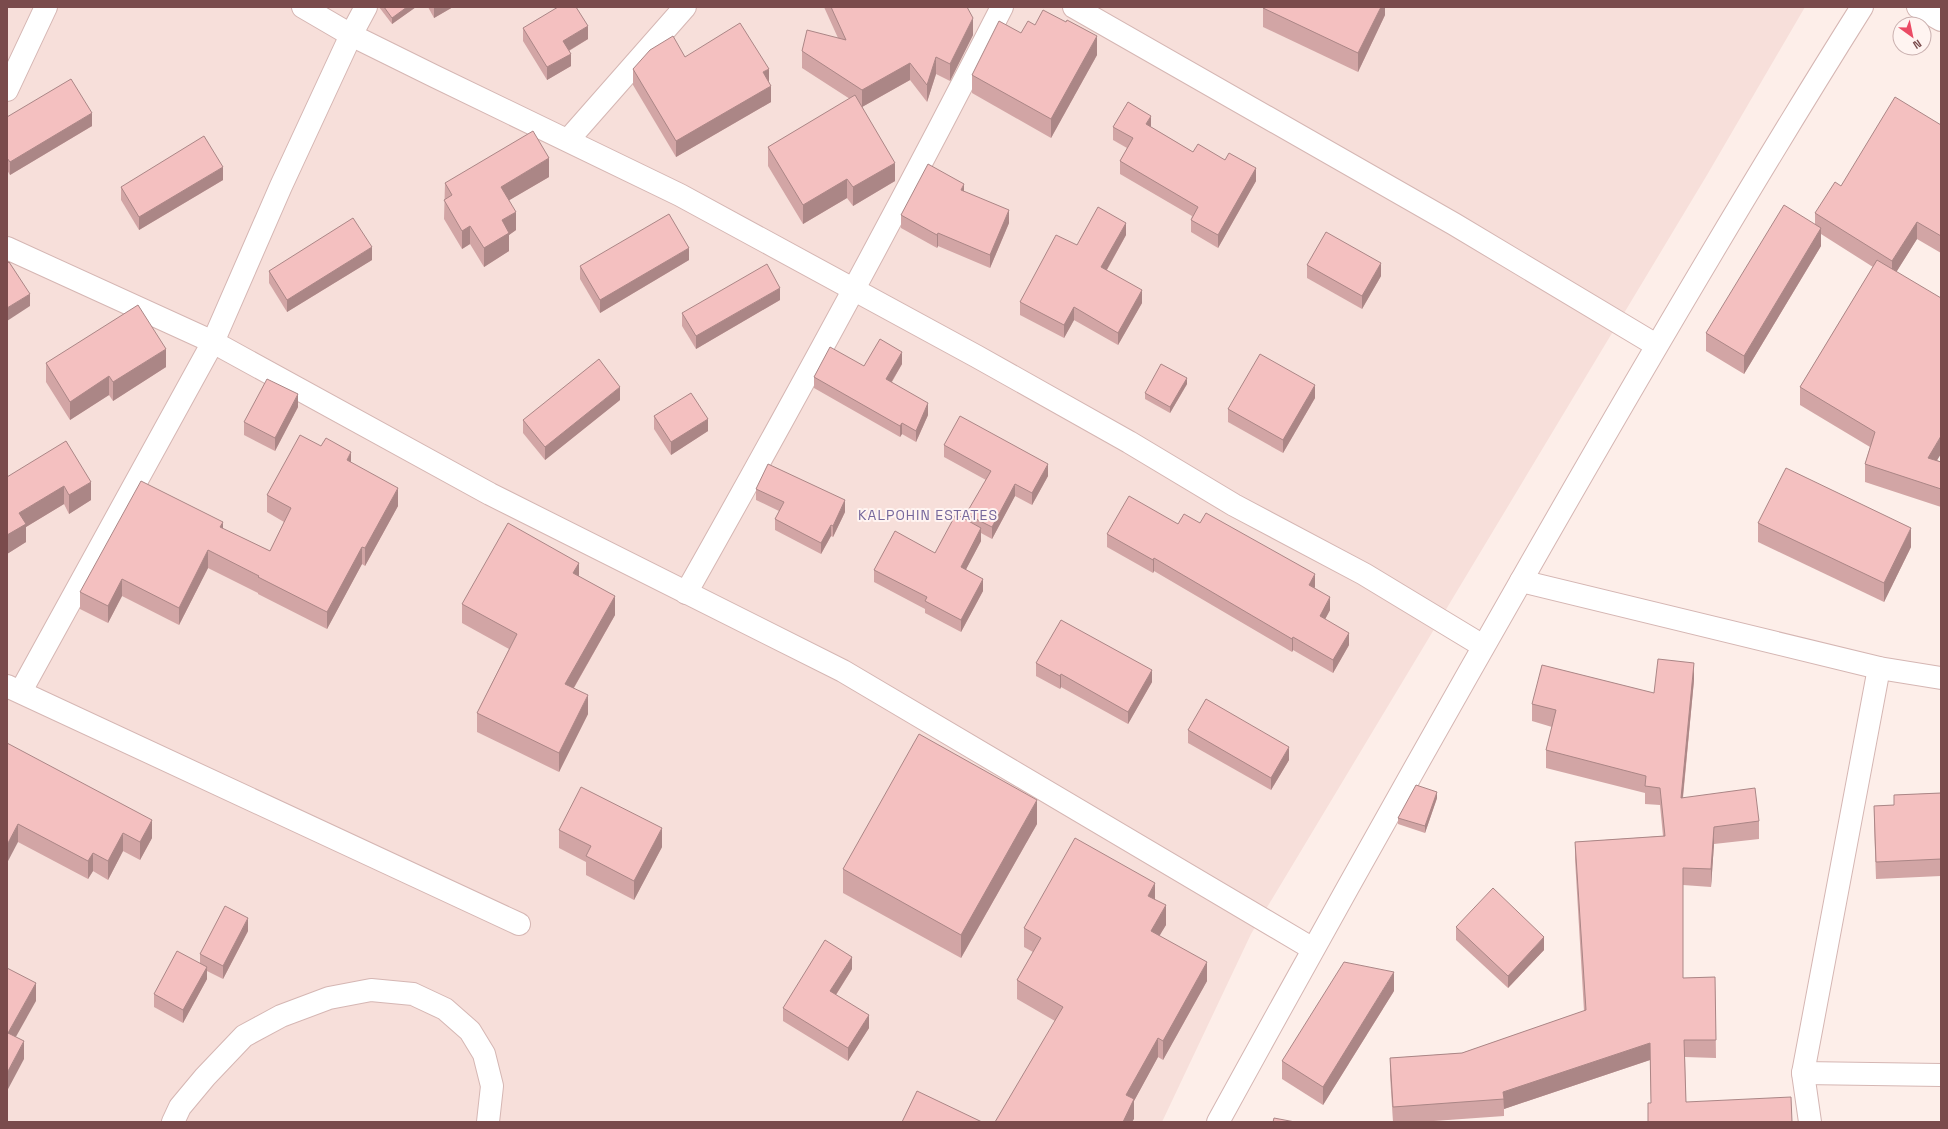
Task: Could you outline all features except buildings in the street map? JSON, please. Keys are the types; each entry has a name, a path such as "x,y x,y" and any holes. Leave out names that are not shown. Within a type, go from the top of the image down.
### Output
{"street":[{"path":"7,90 46,7"},
{"path":"302,7 351,35 680,195 854,289 1129,442 1234,505 1364,574 1483,646"},
{"path":"366,7 351,35 281,186 213,342 14,688 519,924"},
{"path":"568,140 685,7"},
{"path":"686,593 770,444 936,137 1002,7"},
{"path":"1074,7 1454,224 1656,345"},
{"path":"1218,1122 1312,949 1483,646 1656,345 1862,7"},
{"path":"1918,7 1941,20"},
{"path":"7,248 213,342 490,494 843,671 1312,949"},
{"path":"1521,581 1879,668 1941,678"},
{"path":"1810,1122 1803,1073 1879,668"},
{"path":"173,1122 180,1107 205,1077 244,1036 281,1016 328,998 371,990 413,994 445,1009 470,1031 484,1054 492,1086 488,1122"},
{"path":"1803,1073 1941,1075"}],"shaded area":[{"path":"7,7 1805,7 1707,175 1251,934 1162,1122 7,1122"}],"district":[{"name":"KALPOHIN ESTATES","path":"928,515"}]}
